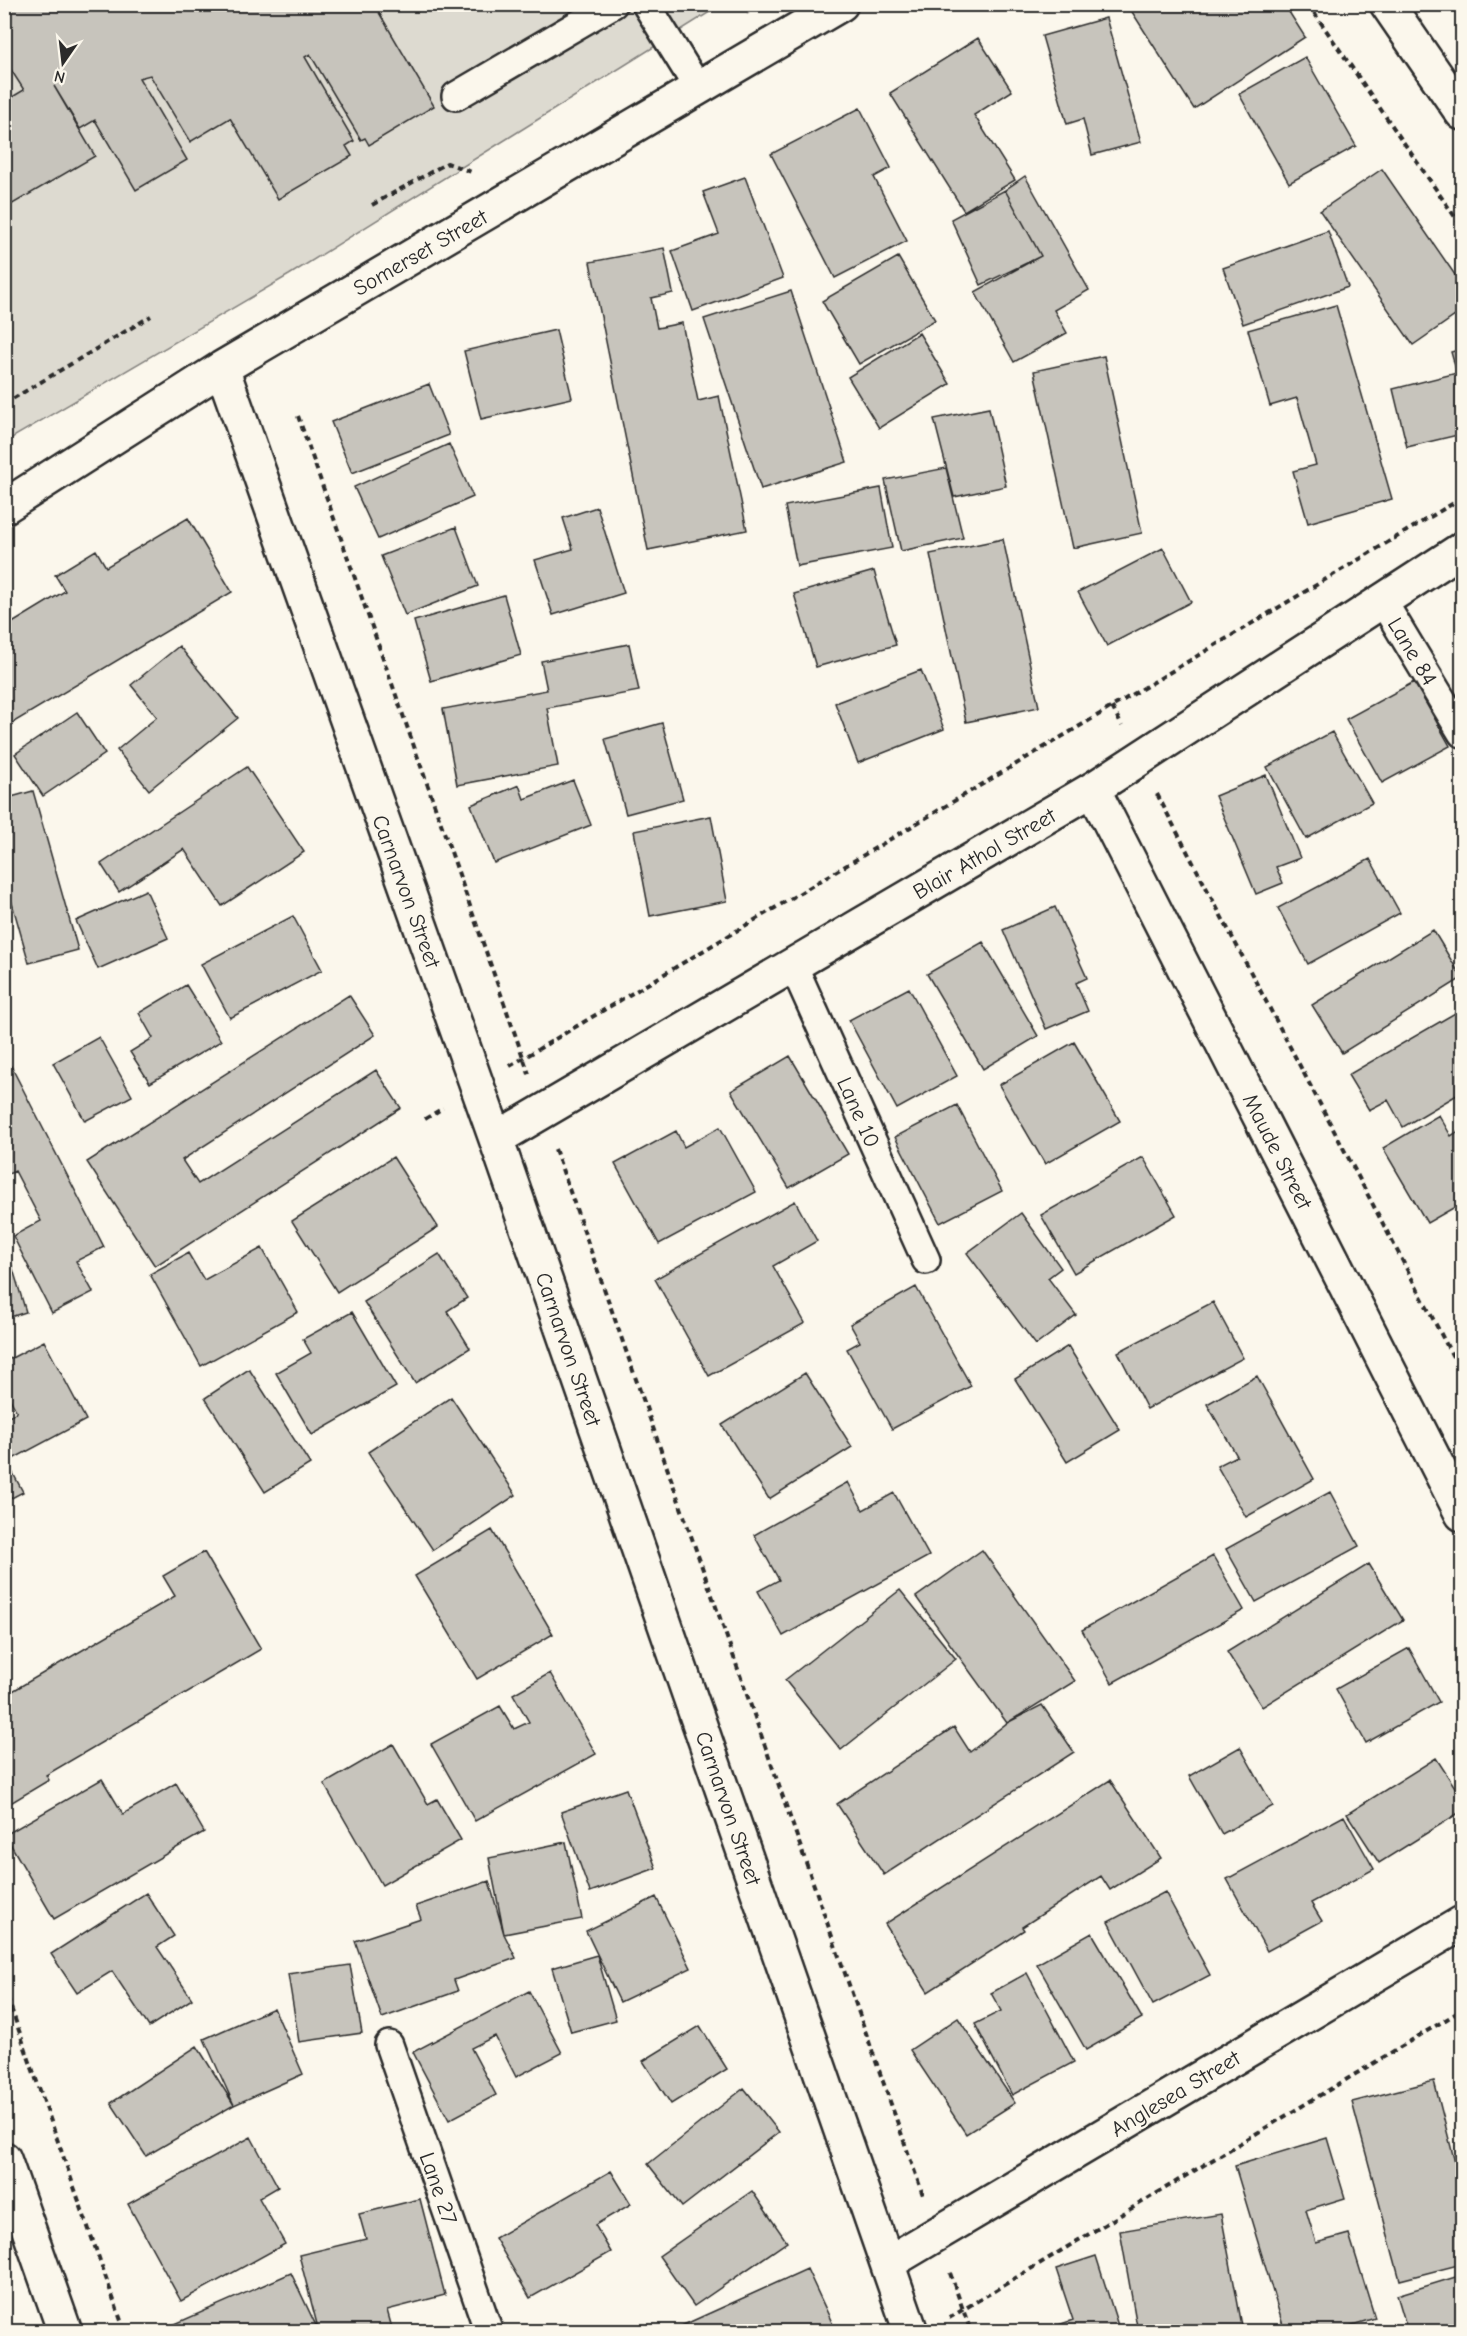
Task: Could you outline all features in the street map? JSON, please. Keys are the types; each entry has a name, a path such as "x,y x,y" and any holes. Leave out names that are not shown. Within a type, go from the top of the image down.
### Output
{"street":[{"name":"Somerset Street","path":"4,507 222,368 841,4"},
{"path":"1387,4 1462,113"},
{"name":"Carnarvon Street","path":"222,368 496,1139 911,2331"},
{"name":"Blair Athol Street","path":"496,1139 1093,789 1462,549"},
{"name":"Maude Street","path":"1093,789 1462,1514"},
{"name":"Anglesea Street","path":"888,2263 1462,1923"},
{"path":"4,2159 65,2331"}],"lane":[{"path":"456,96 613,4"},
{"path":"646,4 698,88"},
{"name":"Lane 84","path":"1382,600 1462,733"},
{"name":"Lane 10","path":"793,965 926,1260"},
{"name":"Lane 27","path":"389,2045 489,2331"}],"path":[{"path":"738,21 748,14 743,4"},
{"path":"1308,4 1462,227"},
{"path":"372,205 447,163 481,176"},
{"path":"4,404 150,316"},
{"path":"298,416 971,2331"},
{"path":"426,1119 523,1058 1462,498"},
{"path":"1112,707 1462,1374"},
{"path":"4,1988 125,2331"},
{"path":"945,2320 1462,2010"}],"shaded area":[{"path":"4,5 721,5 289,275 5,442"}],"building":[{"path":"4,4 374,4 434,106 369,145 365,138 361,140 310,54 305,57 354,141 346,146 352,156 278,199 230,118 190,142 150,75 139,78 187,160 136,190 95,120 80,129 54,86 95,156 4,209 4,102 24,90 4,59"},
{"path":"1127,4 1284,4 1305,37 1194,109"},
{"path":"1106,18 1141,142 1092,155 1083,119 1067,124 1042,36"},
{"path":"978,38 1012,91 974,115 1015,180 964,211 890,93"},
{"path":"1305,57 1356,146 1289,183 1239,94"},
{"path":"860,108 891,168 874,177 907,241 835,278 771,154"},
{"path":"1382,169 1462,285 1462,311 1413,345 1320,211"},
{"path":"1025,176 1089,290 1054,310 1067,333 1014,362 975,292 1041,256 1005,190"},
{"path":"745,177 783,278 693,311 672,251 719,234 703,192"},
{"path":"1005,190 1041,256 981,285 951,219"},
{"path":"1328,231 1348,287 1243,324 1223,268"},
{"path":"664,248 673,293 651,298 657,328 682,323 698,401 719,396 747,530 648,550 590,262"},
{"path":"898,257 935,320 859,364 822,301"},
{"path":"791,291 847,462 761,489 704,319"},
{"path":"1336,305 1392,499 1308,523 1293,471 1316,465 1297,398 1270,406 1248,330"},
{"path":"556,330 572,398 481,419 464,351"},
{"path":"919,333 950,384 879,428 848,377"},
{"path":"1462,349 1462,434 1407,447 1393,389 1457,373 1451,352"},
{"path":"1104,356 1142,533 1073,548 1034,371"},
{"path":"429,384 449,435 352,473 331,422"},
{"path":"989,408 1006,486 954,497 934,419"},
{"path":"449,444 473,497 378,539 354,487"},
{"path":"946,468 963,538 901,551 885,480"},
{"path":"881,488 892,548 797,566 785,506"},
{"path":"597,507 624,593 553,615 535,560 573,549 563,518"},
{"path":"188,518 232,592 4,728 4,628 65,591 55,575 96,550 106,567"},
{"path":"456,527 478,586 405,615 381,556"},
{"path":"1003,539 1039,707 966,722 930,554"},
{"path":"1163,548 1191,602 1107,646 1078,592"},
{"path":"874,571 896,645 816,667 794,594"},
{"path":"504,595 521,655 431,681 414,621"},
{"path":"629,644 639,691 547,708 558,766 457,785 443,709 547,690 541,661"},
{"path":"179,646 238,718 149,790 117,750 157,717 131,685"},
{"path":"921,670 944,729 858,763 835,703"},
{"path":"1414,682 1450,746 1382,783 1346,719"},
{"path":"77,712 105,754 43,796 15,754"},
{"path":"662,723 683,799 626,814 605,739"},
{"path":"1332,732 1372,803 1306,839 1267,767"},
{"path":"247,767 304,852 222,906 184,849 119,892 101,864"},
{"path":"1266,775 1300,858 1276,867 1283,883 1256,894 1215,796"},
{"path":"573,780 591,825 494,863 471,805 519,785 524,799"},
{"path":"33,791 78,950 29,963 4,875 4,799"},
{"path":"711,816 727,901 650,916 634,831"},
{"path":"1370,859 1400,913 1308,964 1278,908"},
{"path":"146,890 168,938 98,969 76,921"},
{"path":"1055,907 1087,978 1076,983 1088,1011 1046,1029 1003,930"},
{"path":"293,916 322,970 230,1018 201,964"},
{"path":"1433,930 1462,978 1342,1053 1312,1005"},
{"path":"983,942 1038,1036 983,1069 927,974"},
{"path":"186,985 221,1041 150,1083 130,1052 153,1038 139,1013"},
{"path":"909,988 957,1076 897,1109 849,1020"},
{"path":"349,995 375,1035 182,1160 198,1184 376,1070 401,1108 155,1266 87,1162"},
{"path":"1462,1009 1462,1092 1403,1127 1388,1100 1369,1110 1348,1075"},
{"path":"99,1037 132,1096 85,1121 53,1063"},
{"path":"1074,1042 1120,1121 1045,1164 999,1085"},
{"path":"790,1056 848,1154 789,1188 731,1091"},
{"path":"11,1066 104,1247 76,1261 93,1292 52,1313 13,1236 41,1221 15,1171 4,1176 4,1069"},
{"path":"957,1105 1002,1191 940,1223 895,1137"},
{"path":"1439,1115 1451,1136 1462,1129 1462,1203 1427,1223 1383,1148"},
{"path":"720,1127 756,1192 659,1244 615,1164 676,1131 684,1147"},
{"path":"393,1157 438,1227 337,1292 292,1221"},
{"path":"1143,1157 1176,1215 1074,1273 1041,1215"},
{"path":"795,1201 817,1241 773,1266 805,1323 709,1376 655,1279"},
{"path":"1021,1213 1061,1268 1048,1278 1076,1315 1036,1345 967,1253"},
{"path":"262,1248 298,1312 201,1366 150,1274 188,1253 204,1280"},
{"path":"439,1254 467,1298 447,1311 470,1348 415,1383 364,1302"},
{"path":"9,1256 26,1312 4,1319 4,1257"},
{"path":"916,1287 971,1386 892,1429 847,1349 860,1342 850,1324"},
{"path":"1213,1302 1243,1358 1147,1409 1118,1352"},
{"path":"352,1312 396,1387 312,1435 276,1373 311,1353 303,1339"},
{"path":"44,1341 86,1420 7,1462 23,1492 4,1502 4,1419 17,1412 4,1388 4,1362"},
{"path":"1068,1346 1120,1430 1067,1462 1015,1379"},
{"path":"249,1369 310,1464 265,1492 205,1398"},
{"path":"805,1373 852,1447 769,1499 722,1425"},
{"path":"1257,1376 1314,1479 1246,1517 1217,1466 1237,1456 1207,1404"},
{"path":"451,1397 516,1495 433,1550 368,1452"},
{"path":"848,1482 863,1510 894,1493 929,1556 783,1636 758,1591 779,1580 754,1535"},
{"path":"1330,1492 1359,1546 1256,1602 1226,1549"},
{"path":"492,1530 553,1634 477,1679 415,1576"},
{"path":"982,1550 1075,1681 1007,1723 916,1597"},
{"path":"204,1552 261,1649 46,1775 49,1780 4,1807 4,1696 175,1596 163,1576"},
{"path":"1213,1556 1244,1610 1112,1683 1082,1630"},
{"path":"1369,1564 1403,1620 1262,1707 1227,1652"},
{"path":"900,1590 956,1659 841,1750 785,1680"},
{"path":"4,1605 11,1611 4,1618"},
{"path":"1409,1648 1439,1702 1366,1743 1336,1689"},
{"path":"550,1673 596,1754 475,1821 431,1744 500,1706 514,1729 529,1722 513,1694"},
{"path":"1042,1705 1074,1752 884,1875 837,1804 954,1727 970,1752 1007,1723"},
{"path":"393,1744 428,1804 437,1799 461,1840 382,1885 324,1784"},
{"path":"1240,1747 1273,1806 1222,1834 1189,1776"},
{"path":"1436,1758 1462,1798 1462,1811 1379,1863 1347,1814"},
{"path":"102,1779 123,1814 176,1783 204,1832 54,1919 5,1835"},
{"path":"1110,1780 1161,1858 1110,1890 1101,1876 1022,1927 1024,1930 928,1992 885,1924"},
{"path":"626,1789 656,1868 590,1892 561,1812"},
{"path":"1344,1816 1374,1869 1311,1903 1322,1921 1267,1951 1227,1879"},
{"path":"566,1842 582,1919 504,1934 489,1858"},
{"path":"489,1881 504,1934 516,1958 454,1980 458,1991 382,2018 355,1941 421,1919 416,1906"},
{"path":"1165,1892 1210,1975 1153,2005 1108,1922"},
{"path":"146,1893 174,1936 157,1947 192,1999 149,2027 112,1971 77,1993 51,1954"},
{"path":"656,1897 691,1968 620,2002 586,1931"},
{"path":"1092,1933 1142,2018 1086,2050 1037,1964"},
{"path":"597,1955 616,2020 571,2032 552,1968"},
{"path":"350,1965 362,2033 299,2042 288,1974"},
{"path":"1027,1973 1074,2062 1012,2095 975,2024 1001,2011 991,1993"},
{"path":"529,1991 562,2053 516,2077 495,2036 471,2048 496,2095 449,2120 413,2052"},
{"path":"274,2008 303,2074 234,2105 204,2039"},
{"path":"958,2018 1015,2103 966,2134 910,2050"},
{"path":"700,2026 727,2069 671,2104 643,2061"},
{"path":"1462,2042 1462,2058 1458,2043"},
{"path":"197,2046 234,2105 146,2156 111,2103"},
{"path":"1434,2081 1462,2190 1462,2264 1400,2280 1352,2102"},
{"path":"744,2088 779,2132 682,2207 648,2164"},
{"path":"251,2137 278,2187 259,2198 285,2244 181,2301 128,2204"},
{"path":"1327,2138 1345,2198 1306,2210 1316,2243 1349,2234 1375,2318 1330,2332 1285,2332 1235,2166"},
{"path":"611,2171 631,2204 595,2225 611,2252 530,2298 495,2238"},
{"path":"752,2191 787,2242 694,2306 659,2256"},
{"path":"420,2199 445,2295 387,2310 392,2328 381,2332 319,2332 299,2255 366,2239 359,2214"},
{"path":"1221,2214 1243,2331 1138,2332 1120,2231"},
{"path":"1096,2256 1120,2332 1038,2332 1073,2320 1056,2269"},
{"path":"807,2269 835,2329 830,2332 668,2332"},
{"path":"291,2273 319,2332 159,2332 159,2331"},
{"path":"1462,2275 1462,2332 1408,2332 1397,2295"}]}
